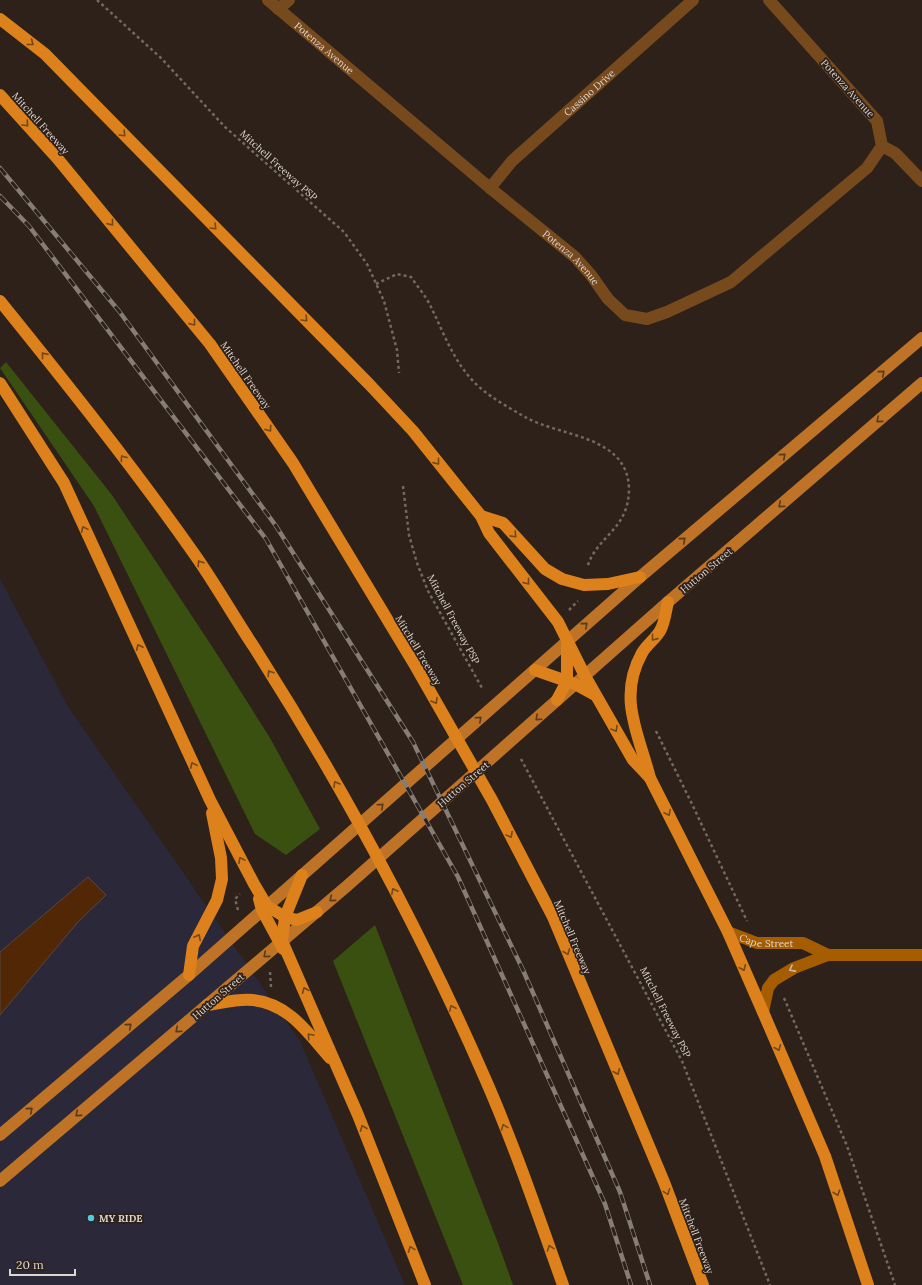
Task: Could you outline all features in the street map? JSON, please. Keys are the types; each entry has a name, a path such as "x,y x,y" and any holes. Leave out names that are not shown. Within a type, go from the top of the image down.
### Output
{"highway":[{"path":"0,19 45,54 369,384 413,431 481,516 489,533 558,622 567,642 576,680"},
{"name":"Mitchell Freeway","path":"0,95 57,158 210,344 293,463 416,667 492,800 553,917 664,1182 703,1285"},
{"path":"0,301 84,404 196,556 291,705 363,830 426,952 484,1077 537,1213 563,1285"},
{"path":"0,383 64,483 250,887 265,908 281,942 292,959 426,1285"},
{"path":"481,516 503,523 545,569 562,579 584,585 596,585 608,584 640,576"},
{"path":"668,602 661,629 642,653 632,679 629,701 634,727 644,753 650,778 728,932 825,1156 868,1285"},
{"path":"567,642 576,680"},
{"path":"535,670 576,680 596,695 633,760 650,778"},
{"path":"189,975 193,946 217,900 222,879 221,858 210,800"},
{"path":"281,942 285,917 302,875"},
{"path":"265,908 285,917 297,920 317,912"},
{"path":"207,1005 252,1000 270,1003 288,1012 336,1065"}],"main road":[{"path":"0,1135 189,975 640,576 922,338"},
{"name":"Hutton Street","path":"0,1181 317,912 521,733 557,700 576,680 922,383"}],"street":[{"name":"Potenza Avenue","path":"268,0 575,258 591,275 608,299 625,315 647,319 667,312 731,282 867,168 882,146 877,121 769,0"},
{"path":"278,9 289,0"},
{"name":"Cassino Drive","path":"490,188 512,161 693,0"},
{"path":"882,146 895,152 922,181"},
{"name":"Cape Street","path":"728,932 757,943 803,943 828,955"},
{"name":"Cape Street","path":"763,1012 768,988 774,980 794,968 828,955 922,955"}],"path":[{"name":"Mitchell Freeway PSP","path":"97,0 161,58 225,128 344,232 367,264 376,284 392,326 397,350 399,373"},
{"path":"376,284 397,274 411,277 429,303 454,356 475,383 502,404 532,421 597,442 611,451 621,464 626,476 629,490 627,506 621,522 590,557 586,573"},
{"name":"Mitchell Freeway PSP","path":"402,486 409,535 417,563 428,591 482,688"},
{"path":"569,610 575,604 580,609"},
{"name":"Mitchell Freeway PSP","path":"521,759 682,1061 770,1285"},
{"path":"238,911 235,899 250,887"},
{"path":"271,974 272,994"}],"shaded area":[{"path":"0,579 69,708 300,1041 405,1285 0,1285"}],"green space":[{"path":"6,362 112,495 215,651 270,738 320,829 286,855 255,834 94,506 0,368"},
{"path":"375,925 513,1285 463,1285 333,961"}],"building":[{"path":"88,877 106,895 78,922 0,1015 0,952"}],"railway":[{"path":"0,168 119,311 276,526 413,742 523,970 620,1192 650,1285"},
{"path":"0,196 29,226 266,539 458,877 605,1204 631,1285"}],"place":[{"name":"MY RIDE","path":"91,1218"}]}
